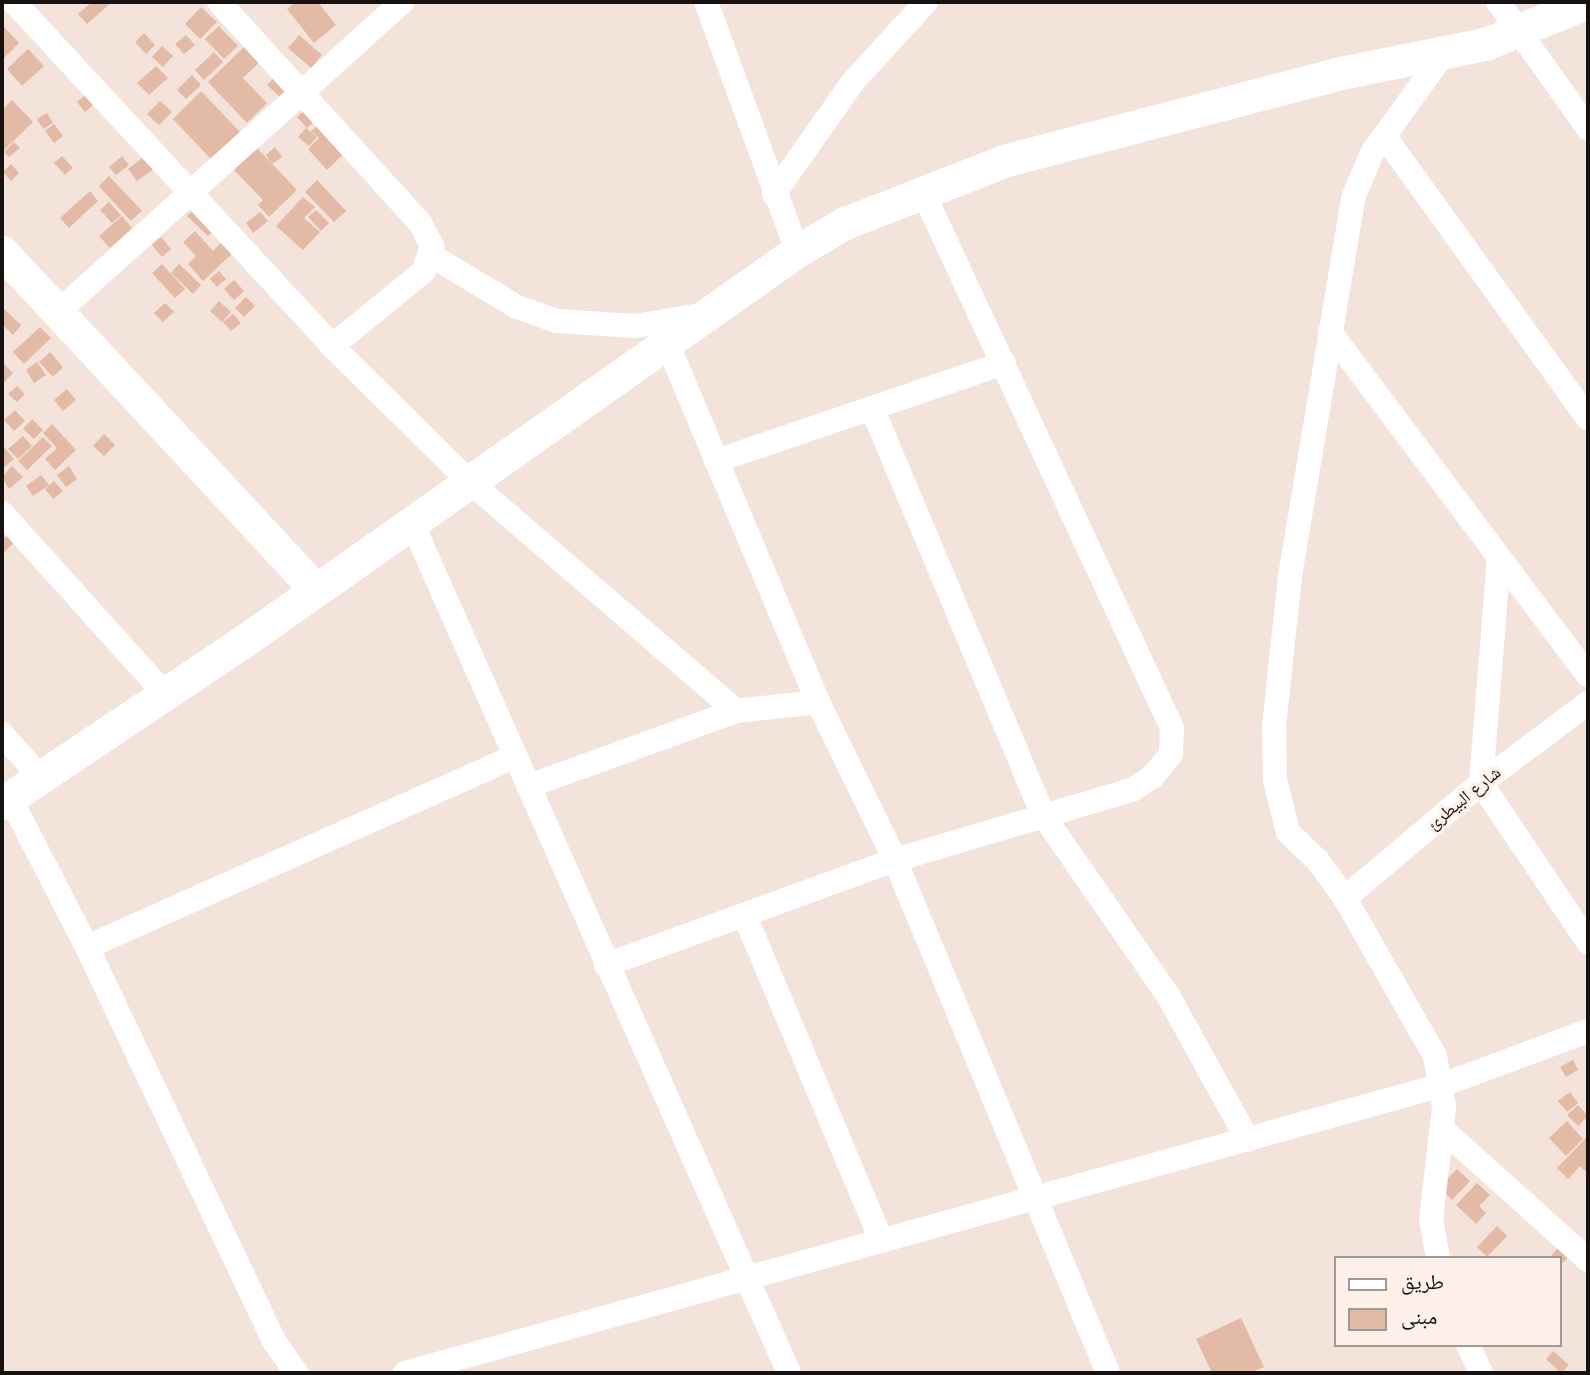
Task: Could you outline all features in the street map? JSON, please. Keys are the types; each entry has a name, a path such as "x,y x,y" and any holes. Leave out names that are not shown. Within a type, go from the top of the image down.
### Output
{"main road":[{"path":"6,801 316,590 668,345 797,251 845,223 922,190 1065,143 1341,73 1444,53 1518,32 1588,2"},
{"path":"2,252 316,590"}],"street":[{"path":"14,2 332,346 470,482 736,711"},
{"path":"219,2 303,91 420,223 432,256 517,307 557,321 635,326 713,312"},
{"path":"58,312 189,191 402,2"},
{"path":"706,2 797,251"},
{"path":"774,194 852,83 926,2"},
{"path":"1498,2 1588,128"},
{"path":"1438,1256 1431,1220 1443,1130 1442,1086 1429,1042 1345,898 1318,861 1289,834 1274,767 1275,697 1290,576 1353,198 1366,166 1444,53"},
{"path":"1385,137 1588,418"},
{"path":"606,965 895,860 1138,787 1171,754 1174,737 922,190"},
{"path":"332,346 421,275 432,256"},
{"path":"1330,332 1588,675"},
{"path":"668,345 818,702 895,860 1038,1198 1108,1373"},
{"path":"716,461 1004,363"},
{"path":"872,408 1043,815 1169,996 1248,1140"},
{"path":"2,513 165,694"},
{"path":"412,523 789,1373"},
{"path":"1499,558 1481,783 1588,943"},
{"path":"529,786 736,711 818,702"},
{"name":"شارع البيطرئ","path":"1345,898 1481,783 1588,703"},
{"path":"2,734 41,778"},
{"path":"87,947 515,755"},
{"path":"6,801 87,947 274,1341 296,1373"},
{"path":"745,916 881,1240"},
{"path":"405,1373 744,1276 1442,1086 1585,1037"},
{"path":"1443,1130 1588,1260"},
{"path":"1469,1347 1481,1373"}],"building":[{"path":"92,2 112,2 87,24 78,14"},
{"path":"296,2 318,2 336,25 314,43 287,9"},
{"path":"201,7 217,22 200,39 185,24"},
{"path":"219,26 238,46 224,59 205,39"},
{"path":"4,27 19,43 2,60 2,29"},
{"path":"144,33 155,45 146,54 135,42"},
{"path":"186,35 195,45 184,54 175,44"},
{"path":"299,35 322,55 311,68 288,48"},
{"path":"248,43 263,59 243,78 267,103 247,123 208,82"},
{"path":"162,46 173,56 163,67 152,57"},
{"path":"28,49 44,66 22,86 7,69"},
{"path":"214,52 223,62 204,80 195,70"},
{"path":"156,66 168,78 149,95 137,83"},
{"path":"279,73 291,85 280,97 267,85"},
{"path":"192,75 201,85 186,99 177,90"},
{"path":"201,91 240,132 211,159 173,119"},
{"path":"89,92 97,102 85,112 77,102"},
{"path":"12,100 33,122 2,152 2,110"},
{"path":"160,101 172,112 159,125 147,114"},
{"path":"307,108 317,119 307,128 297,117"},
{"path":"47,113 53,123 43,129 37,119"},
{"path":"323,121 349,149 327,170 308,149 319,138 311,131"},
{"path":"54,124 63,136 54,143 45,131"},
{"path":"306,128 317,137 309,146 298,137"},
{"path":"14,142 20,148 9,157 4,152"},
{"path":"256,147 297,190 269,217 258,205 263,200 233,169"},
{"path":"275,147 282,157 272,164 266,155"},
{"path":"149,153 158,166 137,181 128,169"},
{"path":"62,156 73,168 65,175 54,163"},
{"path":"122,156 129,165 116,175 109,167"},
{"path":"11,164 19,173 11,181 3,172"},
{"path":"109,176 142,211 131,221 99,186"},
{"path":"317,180 346,211 334,222 305,192"},
{"path":"90,191 98,201 69,228 60,218"},
{"path":"303,197 315,207 304,218 320,232 303,250 276,226"},
{"path":"109,202 121,215 112,223 100,210"},
{"path":"195,208 216,228 208,236 187,216"},
{"path":"316,210 329,223 321,231 308,217"},
{"path":"260,212 268,221 253,233 246,223"},
{"path":"122,216 132,228 110,248 99,236"},
{"path":"195,231 213,251 225,239 235,251 203,281 188,264 196,256 183,242"},
{"path":"161,237 171,249 162,257 152,245"},
{"path":"162,264 185,289 175,298 152,273"},
{"path":"179,264 201,285 193,294 171,273"},
{"path":"219,271 226,279 217,287 210,279"},
{"path":"234,280 244,291 234,300 224,289"},
{"path":"246,297 255,306 244,317 235,308"},
{"path":"219,301 231,312 222,322 210,311"},
{"path":"165,303 174,312 163,322 154,313"},
{"path":"3,308 21,325 13,335 2,324"},
{"path":"233,314 241,323 231,331 223,322"},
{"path":"40,327 51,338 24,364 13,352"},
{"path":"50,352 63,367 53,377 39,362"},
{"path":"2,362 13,373 2,385"},
{"path":"37,362 46,375 34,383 26,370"},
{"path":"17,386 25,394 17,402 8,394"},
{"path":"67,389 76,400 63,411 54,400"},
{"path":"15,410 25,421 14,431 4,420"},
{"path":"32,419 43,430 34,439 23,429"},
{"path":"52,424 76,450 55,470 45,459 57,448 43,433"},
{"path":"104,434 115,445 104,456 93,446"},
{"path":"23,436 32,446 18,459 8,449"},
{"path":"43,437 52,446 27,470 18,461"},
{"path":"2,445 14,459 2,469"},
{"path":"12,466 23,477 9,489 2,477"},
{"path":"69,466 77,479 66,487 57,475"},
{"path":"41,475 49,485 33,496 26,486"},
{"path":"54,481 63,491 53,499 45,489"},
{"path":"12,531 19,538 2,554 2,541"},
{"path":"1573,1060 1578,1070 1566,1077 1560,1067"},
{"path":"1570,1092 1578,1103 1567,1112 1558,1101"},
{"path":"1578,1105 1588,1116 1578,1126 1567,1115"},
{"path":"1567,1121 1583,1139 1566,1156 1549,1138"},
{"path":"1586,1138 1588,1174 1580,1166 1568,1179 1557,1168"},
{"path":"1457,1169 1470,1181 1452,1200 1439,1187"},
{"path":"1477,1183 1490,1195 1479,1206 1486,1213 1476,1224 1456,1205"},
{"path":"1497,1226 1507,1236 1488,1256 1477,1247"},
{"path":"1562,1243 1572,1253 1562,1264 1562,1256 1551,1256"},
{"path":"1241,1318 1264,1367 1249,1373 1212,1373 1196,1339"},
{"path":"1553,1351 1569,1365 1561,1373 1546,1359"}]}
